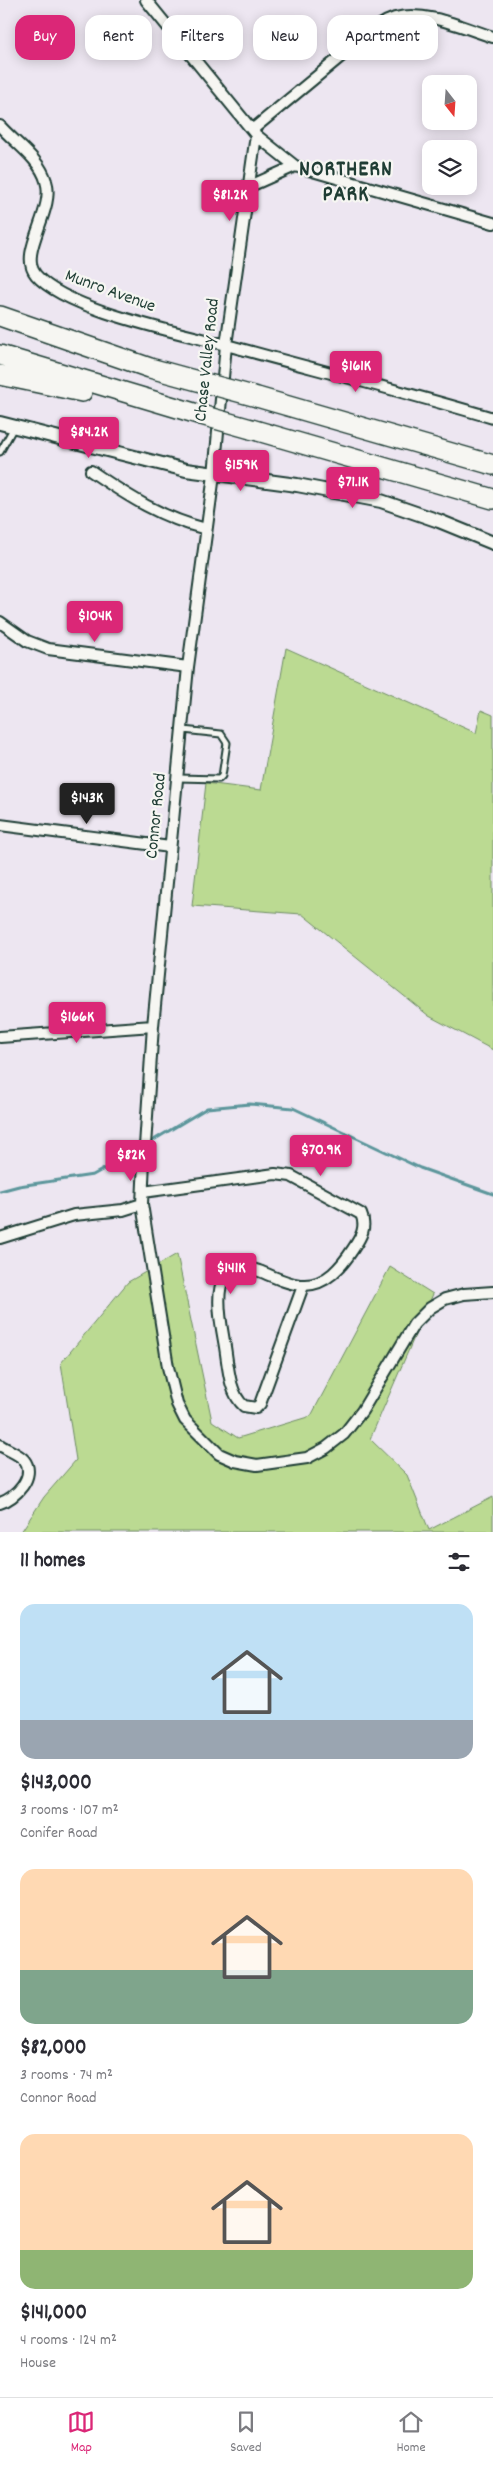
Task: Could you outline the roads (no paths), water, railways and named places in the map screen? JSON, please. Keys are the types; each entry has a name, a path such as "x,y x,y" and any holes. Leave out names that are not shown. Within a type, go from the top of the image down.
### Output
{"highway":[{"path":"0,316 150,368 493,465"},
{"path":"0,355 172,408"},
{"path":"0,375 201,415 493,499"}],"street":[{"path":"146,0 254,132 295,166 493,223"},
{"path":"254,132 368,34 381,24 395,18 431,18 493,37"},
{"name":"Munro Avenue","path":"0,126 36,164 46,180 49,198 31,257 34,272 57,292 83,304 143,323 493,418"},
{"name":"Chase Valley Road","path":"214,475 226,345 254,132"},
{"path":"248,188 295,166"},
{"path":"0,423 214,475 297,485 381,501 439,520 493,543"},
{"path":"92,471 157,513 182,523 206,529"},
{"name":"Connor Road","path":"214,475 188,667 153,1026 142,1192 142,1204 168,1367 177,1404 185,1420 219,1454 235,1461 257,1465 307,1458 326,1448 344,1434 362,1411 414,1324 430,1308 445,1299 464,1294 493,1292"},
{"path":"0,622 27,641 48,649 188,667"},
{"path":"0,825 170,847"},
{"path":"0,1037 153,1026"},
{"path":"142,1192 275,1174 291,1176 355,1209 363,1219 364,1226 361,1238 336,1271 319,1282 303,1286 256,1270 242,1268 229,1273 222,1282 218,1307 236,1396 244,1406 256,1408 260,1404 303,1286"},
{"path":"0,1238 74,1215 123,1210 142,1204"},
{"path":"0,1446 23,1459 28,1470 25,1483 8,1501 0,1503"}],"lane":[{"path":"0,452 14,426"},
{"path":"178,778 219,779 222,776 227,743 221,734 183,730"}],"waterway":[{"path":"147,1144 207,1108 250,1104 293,1108 420,1168 493,1194"},
{"path":"0,1191 19,1186 93,1175 142,1148"}],"district":[{"name":"NORTHERN PARK","path":"346,182"}]}
